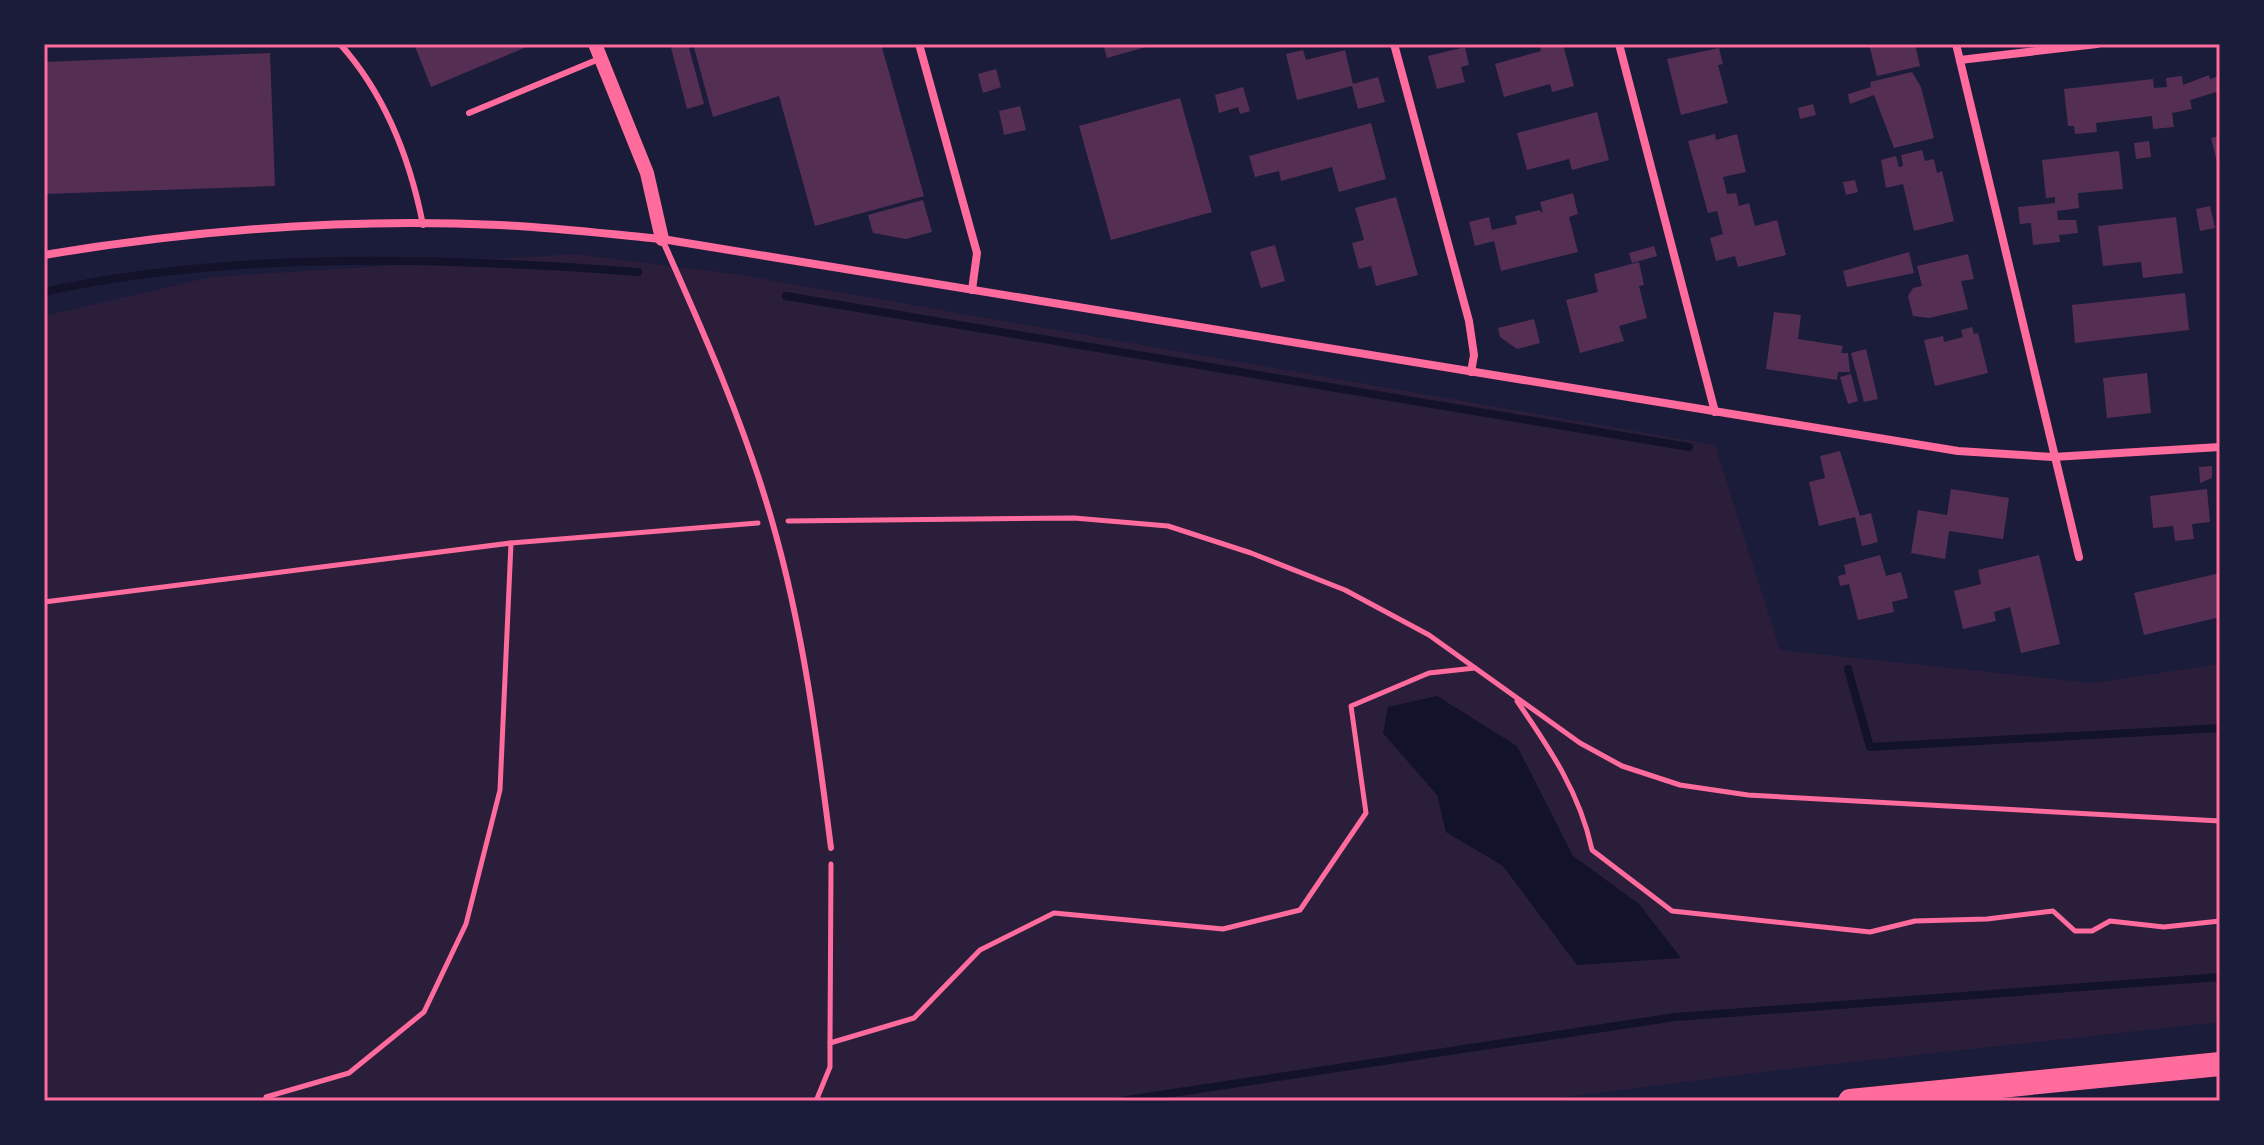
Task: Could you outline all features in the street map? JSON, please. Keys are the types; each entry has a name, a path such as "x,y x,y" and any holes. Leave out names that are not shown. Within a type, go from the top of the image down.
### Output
{"highway":[{"path":"1850,1101 2220,1064"}],"street":[{"path":"595,44 647,173 662,239"},
{"path":"919,44 977,253 972,290"},
{"path":"1394,44 1469,321 1474,355 1471,372"},
{"path":"1619,44 1715,412"},
{"path":"1956,44 2079,557"},
{"path":"1960,60 2097,44"},
{"path":"44,255 150,237 308,225 498,225 662,239 1958,451 2053,457 2220,447"}],"lane":[{"path":"340,44 367,74 413,173 423,225"},
{"path":"469,113 601,59"},
{"path":"662,239 724,377 772,521 810,683 831,848"}],"path":[{"path":"44,602 511,543 772,521 963,516 1074,518 1168,526 1251,553 1345,590 1429,635 1580,743 1622,766 1680,785 1748,795 2220,821"},
{"path":"265,1100 349,1073 424,1012 466,924 500,790 511,543"},
{"path":"830,1043 914,1018 980,950 1054,913 1223,929 1300,910 1366,813 1351,706 1429,673 1476,668"},
{"path":"1514,696 1557,760 1584,814 1592,850 1672,911 1870,932 1915,921 1987,919 2053,911 2075,931 2092,931 2110,921 2164,927 2220,921"},
{"path":"816,1101 830,1067 831,848"}],"shaded area":[{"path":"575,254 735,274 1715,445 1780,650 2092,683 2220,664 2220,1022 1778,1070 1533,1101 44,1101 44,316 211,277"},
{"path":"1437,696 1517,746 1573,856 1639,904 1681,958 1577,965 1503,866 1446,832 1437,795 1383,733 1388,707"}],"building":[{"path":"414,44 534,44 431,87"},
{"path":"670,44 688,44 704,104 687,109"},
{"path":"693,44 881,44 924,196 815,226 779,96 713,117"},
{"path":"1103,44 1153,44 1153,45 1107,58"},
{"path":"1539,44 1563,44 1574,86 1552,92 1550,84 1504,97 1495,64 1541,51"},
{"path":"1869,44 1915,44 1920,66 1877,76"},
{"path":"1465,47 1469,65 1461,67 1465,82 1437,89 1428,56"},
{"path":"1719,48 1723,64 1718,65 1728,103 1681,115 1667,59"},
{"path":"1303,50 1306,60 1345,50 1353,84 1378,77 1385,102 1358,109 1352,86 1297,100 1286,54"},
{"path":"270,53 275,186 44,194 44,62"},
{"path":"996,69 1001,87 983,93 978,74"},
{"path":"1912,72 1921,87 1934,138 1894,148 1874,95 1850,104 1848,94 1871,87 1870,82"},
{"path":"2209,75 2210,79 2220,76 2220,104 2216,92 2190,100 2192,109 2172,113 2174,127 2153,129 2152,116 2096,123 2097,132 2075,134 2074,126 2068,126 2064,89 2153,79 2154,88 2167,87 2166,78 2182,76 2183,85"},
{"path":"1243,87 1250,111 1240,114 1238,107 1219,113 1215,95"},
{"path":"1180,98 1212,212 1111,240 1079,126"},
{"path":"1813,104 1816,115 1800,119 1798,108"},
{"path":"1020,106 1026,130 1004,135 999,111"},
{"path":"1597,112 1609,160 1572,170 1569,159 1527,170 1517,133"},
{"path":"1371,123 1386,179 1339,192 1332,167 1281,181 1279,171 1255,177 1249,156"},
{"path":"1715,134 1716,140 1737,134 1746,172 1723,177 1727,194 1736,193 1739,206 1749,203 1755,226 1777,220 1786,255 1738,267 1735,256 1716,261 1710,238 1723,234 1717,211 1708,213 1688,141"},
{"path":"2220,136 2220,170 2219,170 2211,138"},
{"path":"2149,141 2151,157 2136,159 2134,143"},
{"path":"1922,150 1925,161 1934,159 1937,173 1942,171 1954,221 1914,231 1903,184 1886,188 1881,160 1896,156 1899,167 1903,166 1901,155"},
{"path":"2119,151 2123,189 2078,193 2079,208 2057,211 2058,220 2076,220 2078,233 2059,235 2060,242 2033,245 2031,223 2020,224 2018,207 2055,203 2055,197 2046,198 2042,160"},
{"path":"1855,180 1858,192 1846,195 1843,182"},
{"path":"1573,193 1578,214 1569,217 1578,252 1501,271 1494,241 1475,246 1469,222 1489,217 1492,230 1517,224 1515,216 1539,210 1543,213 1540,202"},
{"path":"1396,197 1418,275 1376,286 1371,266 1359,269 1352,243 1364,240 1355,208"},
{"path":"923,200 932,232 906,239 873,233 868,215"},
{"path":"2210,206 2215,228 2200,231 2196,209"},
{"path":"2176,217 2183,273 2143,278 2141,262 2103,266 2098,226"},
{"path":"1275,245 1285,281 1261,288 1250,252"},
{"path":"1654,246 1657,256 1632,263 1629,253"},
{"path":"1909,252 1914,273 1847,287 1843,271"},
{"path":"1968,254 1974,279 1961,281 1968,309 1929,318 1913,316 1908,296 1913,288 1922,286 1917,266"},
{"path":"1639,262 1644,285 1639,286 1647,318 1619,326 1624,341 1580,353 1566,300 1598,292 1594,274"},
{"path":"2185,293 2189,330 2075,343 2072,305"},
{"path":"1774,312 1801,315 1798,339 1843,346 1841,353 1848,353 1850,372 1838,372 1837,380 1766,369"},
{"path":"1534,319 1540,343 1517,349 1500,337 1498,328"},
{"path":"1972,327 1974,334 1978,333 1988,373 1935,386 1924,340 1943,336 1944,342 1963,337 1961,330"},
{"path":"1866,349 1878,399 1864,402 1851,353"},
{"path":"2147,373 2151,413 2107,418 2103,378"},
{"path":"1851,374 1858,401 1848,404 1840,377"},
{"path":"1840,451 1860,516 1871,513 1878,542 1862,546 1855,517 1819,526 1809,482 1825,478 1820,456"},
{"path":"2212,466 2212,478 2200,483 2199,467"},
{"path":"1951,489 2009,498 2003,539 1949,531 1945,559 1911,553 1918,510 1947,515"},
{"path":"2207,489 2210,522 2192,524 2194,539 2175,541 2173,526 2153,528 2150,496"},
{"path":"1880,555 1886,576 1901,572 1908,598 1892,602 1894,612 1858,620 1849,584 1840,586 1838,576 1846,574 1844,565"},
{"path":"2039,555 2060,644 2021,653 2010,607 1994,612 1996,621 1963,629 1954,591 1981,584 1978,570"},
{"path":"2220,573 2220,617 2144,635 2134,593"}],"waterway":[{"path":"44,292 188,269 339,261 492,263 638,272"},
{"path":"786,296 1689,447"},
{"path":"1848,669 1870,747 2220,728"},
{"path":"1120,1101 1675,1017 2220,977"}]}
